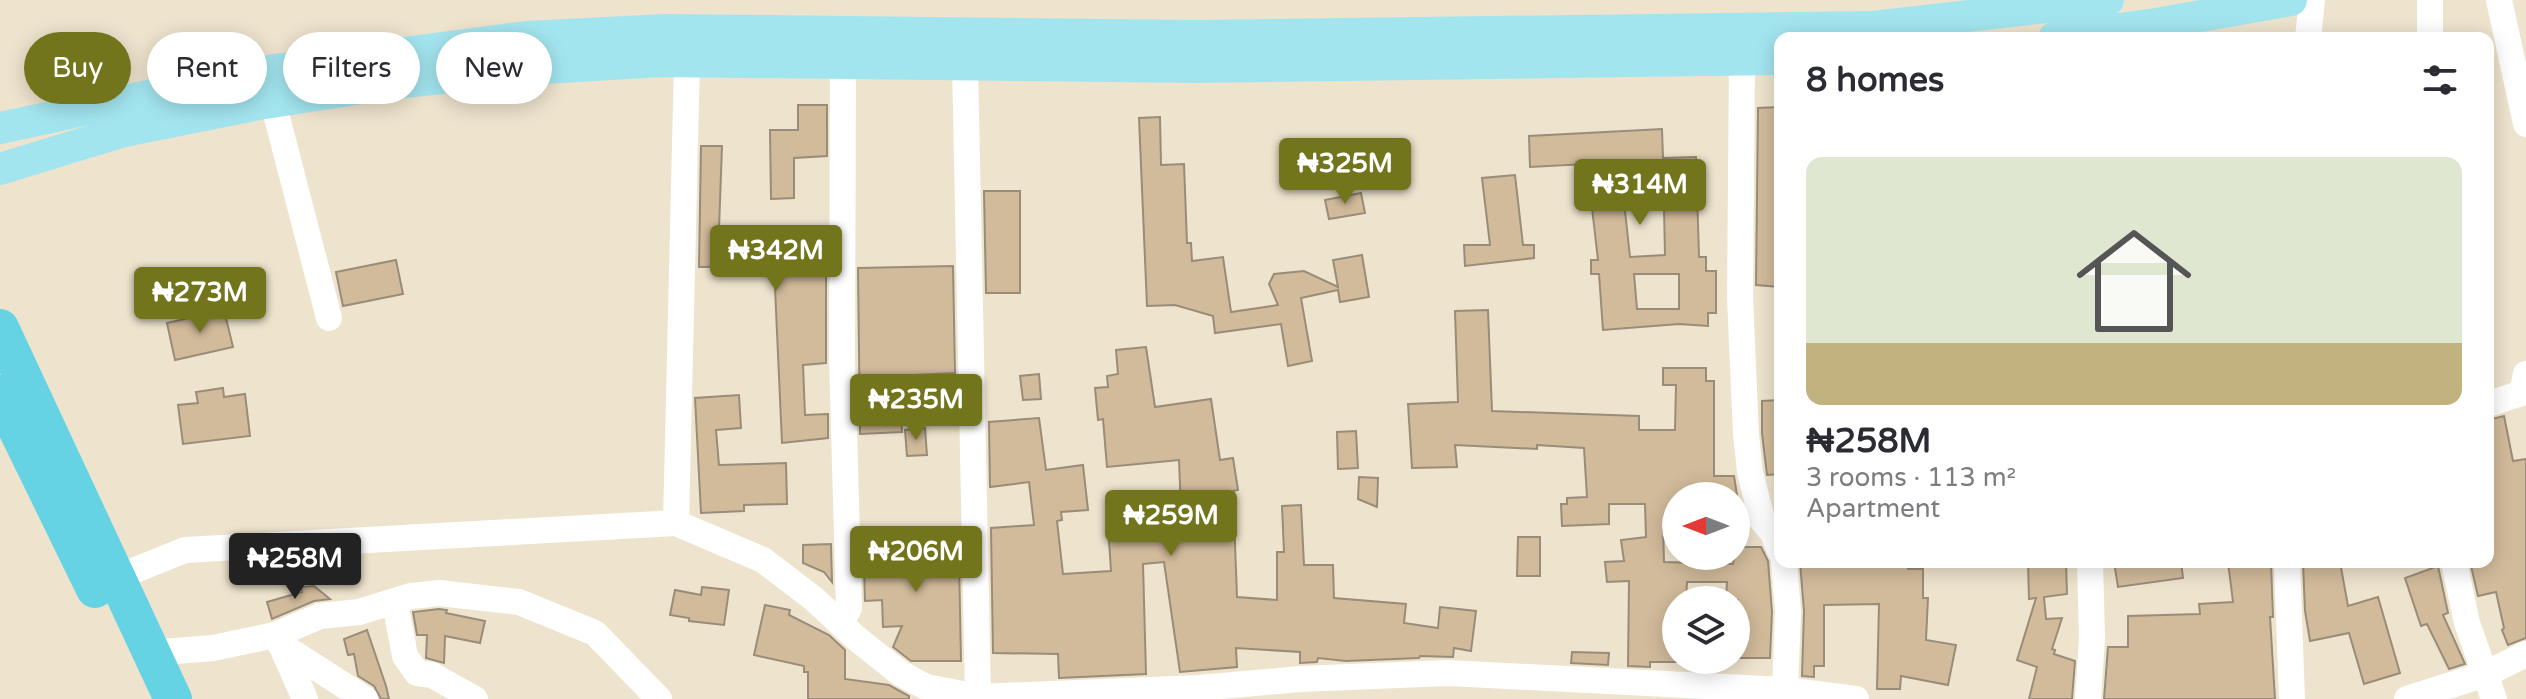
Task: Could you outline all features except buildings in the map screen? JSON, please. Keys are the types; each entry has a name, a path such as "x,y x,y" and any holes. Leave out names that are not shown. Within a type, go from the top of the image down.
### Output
{"highway":[{"path":"0,328 173,699"},
{"path":"0,394 149,699"}],"main road":[{"path":"0,128 259,72 527,37 665,30 1196,36 1857,27 2108,0"},
{"path":"2098,32 2291,0"},
{"path":"0,169 124,131 273,102 394,83 527,69 687,61 1196,67 1774,59"}],"street":[{"path":"2309,32 2312,0"},
{"path":"2430,0 2430,32"},
{"path":"2499,0 2526,124"},
{"path":"676,523 687,61"},
{"path":"841,624 849,608 842,359 843,61"},
{"path":"1742,61 1740,298 1746,434 1750,472 1762,520 1774,536"},
{"path":"965,63 978,697"},
{"path":"273,102 329,318"},
{"path":"2494,402 2522,393 2526,374"},
{"path":"118,577 185,550 676,523 763,560 930,694 1079,696 1395,687 1448,673 1617,690 1785,690 1856,699"},
{"path":"1784,568 1788,612 1785,690"},
{"path":"2088,699 2092,639 2090,568"},
{"path":"2287,568 2292,699"},
{"path":"2455,568 2467,623 2494,699"},
{"path":"150,653 278,640 320,616 359,612 411,596 439,593 519,602 595,633 659,699"},
{"path":"395,603 405,656 417,673 432,675 475,699"},
{"path":"278,640 305,699"},
{"path":"278,640 365,699"},
{"path":"2407,699 2486,674 2526,654"}]}
